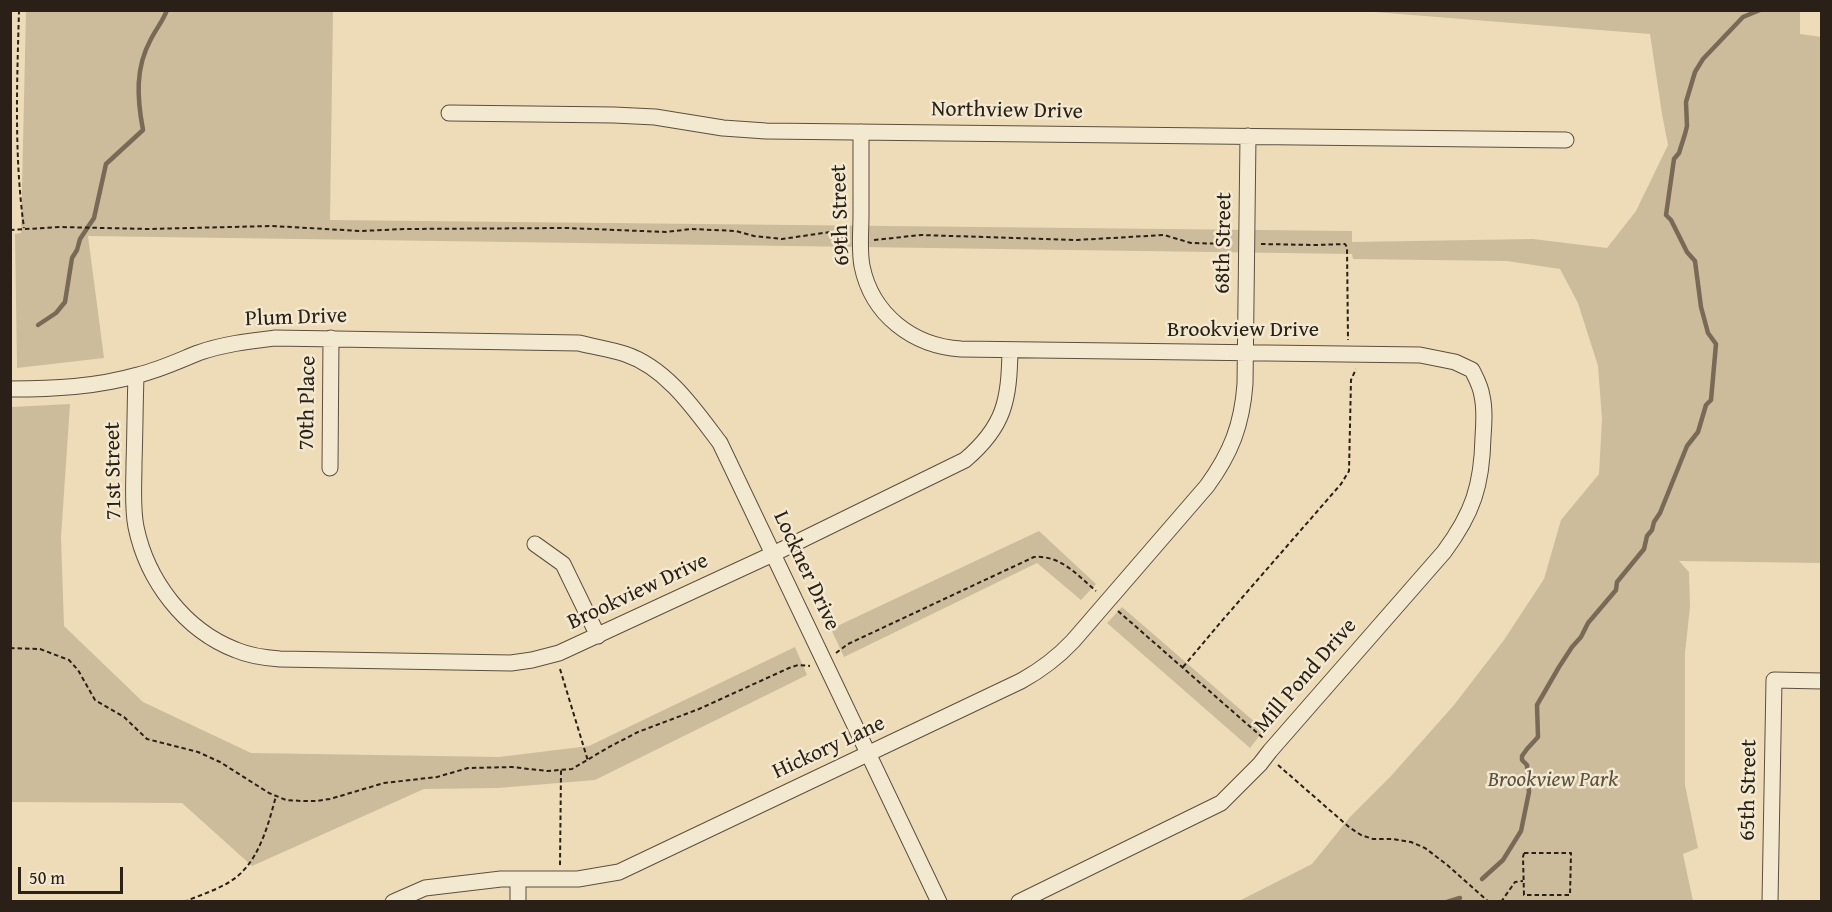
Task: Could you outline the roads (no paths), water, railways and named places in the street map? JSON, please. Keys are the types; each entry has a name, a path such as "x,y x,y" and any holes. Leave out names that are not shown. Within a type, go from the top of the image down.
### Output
{"street":[{"name":"Northview Drive","path":"449,112 614,114 766,131 1566,140"},
{"name":"69th Street","path":"861,132 861,241 862,265 867,283 875,300 886,315 901,328 916,338 934,345 961,349"},
{"name":"68th Street","path":"1207,486 1232,447 1244,403 1248,136"},
{"name":"Plum Drive","path":"10,389 53,389 93,385 166,367 200,352 244,341 275,338 554,342"},
{"name":"70th Place","path":"330,468 331,338"},
{"name":"Lockner Drive","path":"554,342 579,343 627,355 653,369 687,400 720,443 939,902"},
{"name":"Brookview Drive","path":"961,349 1420,355 1455,362 1472,370"},
{"name":"Brookview Drive","path":"189,621 211,638 236,651 263,657 511,663 555,654 773,554 965,460 991,434 1000,419 1010,381 1010,350"},
{"name":"Mill Pond Drive","path":"1019,902 1221,803 1260,764 1444,552 1469,513 1477,492 1482,468 1484,412 1482,393 1472,370"},
{"name":"71st Street","path":"136,376 134,492 136,526 145,558 161,588 189,621"},
{"name":"Hickory Lane","path":"393,902 425,888 501,879 578,879 619,872 1011,686 1058,657 1207,486"},
{"path":"535,544 563,564 598,636"},
{"name":"65th Street","path":"1770,902 1774,680 1821,681"},
{"path":"518,879 518,902"}],"waterway":[{"path":"38,325 56,313 65,302 72,258 80,239 94,218 106,164 143,130 139,106 142,61 167,10"},
{"path":"1482,879 1503,860 1521,831 1529,792 1527,765 1522,760 1522,756 1538,737 1537,705 1588,623 1616,590 1617,582 1644,549 1647,536 1660,513 1687,446 1698,432 1706,405 1711,400 1716,344 1708,333 1701,307 1695,261 1687,252 1671,220 1666,215 1674,159 1679,153 1687,126 1686,102 1695,72 1703,59 1743,17 1760,10"},
{"path":"1447,902 1460,898"}],"park label":[{"name":"Brookview Park","path":"1553,780"}]}
